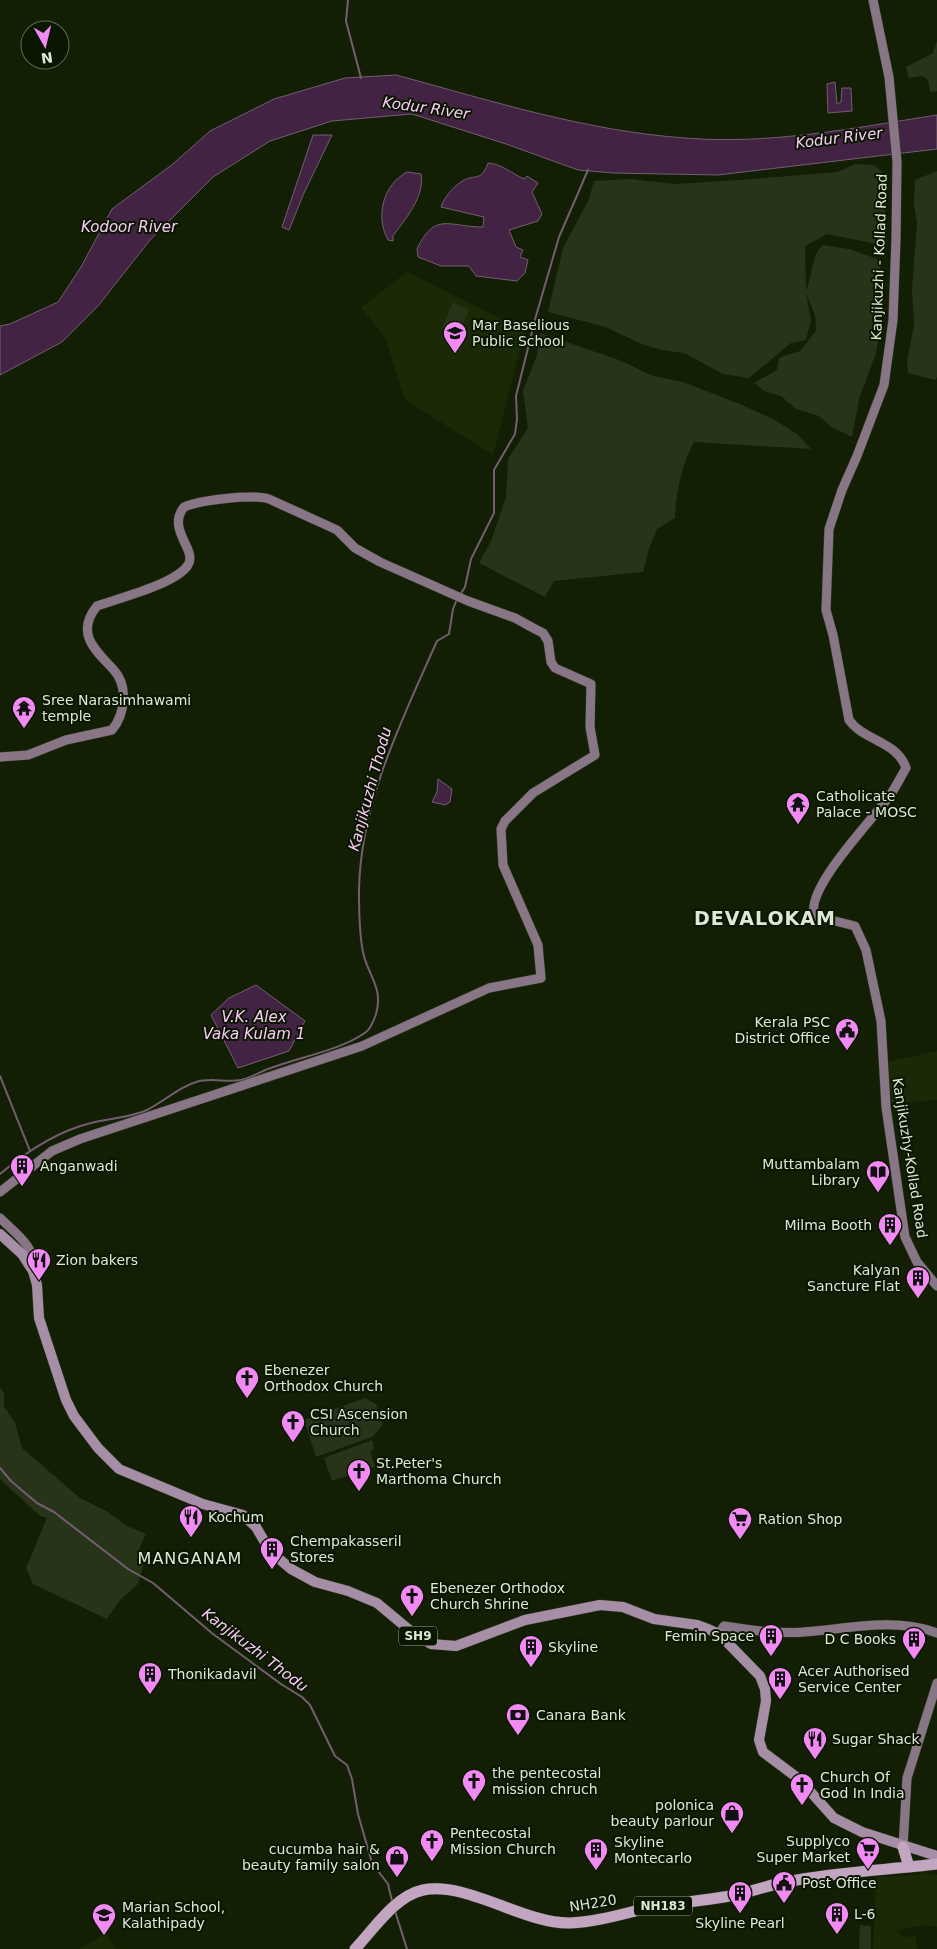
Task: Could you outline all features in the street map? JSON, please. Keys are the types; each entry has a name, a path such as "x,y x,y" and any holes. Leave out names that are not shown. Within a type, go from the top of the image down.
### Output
{"highway":[{"path":"903,1847 909,1867"},
{"name":"NH220","path":"355,1949 396,1906 409,1896 423,1890 446,1890 526,1914 558,1922 572,1923 655,1907 725,1897 800,1880 937,1864"}],"main road":[{"name":"SH9","path":"0,1234 22,1254 33,1272 37,1285 39,1318 66,1400 85,1432 119,1469 203,1504 243,1515 251,1520 275,1556 300,1575 377,1603 413,1633 439,1646 456,1646 526,1620 600,1605 623,1607 666,1622 697,1625 719,1634 750,1664 760,1676 765,1689 766,1700 759,1740 763,1752 799,1779 834,1818 862,1832 903,1847"},
{"path":"903,1847 937,1856"}],"street":[{"name":"Kanjikuzhi - Kollad Road","path":"812,910 812,904 822,882 889,797 906,768 904,761 892,749 856,729 850,720 833,635 826,610 829,529 842,490 884,385 893,320 897,162 889,77 873,0"},
{"path":"0,757 28,755 66,740 109,732 118,723 121,717 123,699 120,679 114,670 92,648 88,638 91,614 97,606 170,580 187,567 189,555 178,529 178,520 181,512 190,505 248,498 269,499 337,530 363,554 468,602 515,618 543,633 548,641 551,662 555,668 591,684 590,727 595,755 534,793 505,821 501,830 503,865 538,945 541,978 489,988 344,1053 80,1139 47,1154 0,1192"},
{"name":"Kanjikuzhy-Kollad Road","path":"812,910 815,916 854,926 866,950 881,1021 886,1107 906,1237 917,1262 937,1286"},
{"path":"0,1218 29,1248 34,1258 33,1272"},
{"path":"719,1634 724,1626 788,1633 888,1624 937,1633"},
{"path":"903,1847 907,1778 937,1683"}],"shaded area":[{"path":"937,41 937,91 930,92 928,80 922,76 909,78 906,67 933,53"},
{"path":"855,164 875,165 883,173 887,246 827,234 805,246 806,291 815,256 822,245 849,249 880,260 880,332 876,353 859,399 852,437 830,426 819,416 796,409 781,396 764,391 754,383 777,370 779,358 800,351 816,331 815,315 806,294 811,320 806,340 791,343 749,378 723,374 684,353 661,350 639,343 606,327 548,312 563,248 589,199 594,181 630,179 675,184 754,179 838,172"},
{"path":"937,171 937,377 935,380 908,373 907,361 914,325 912,290 917,223 914,203 915,180"},
{"name":"Mar Baselious Public School","path":"407,272 525,331 493,455 405,400 385,337 361,308"},
{"path":"453,302 469,310 458,335 442,328"},
{"path":"540,333 619,360 653,376 683,382 742,405 773,419 797,434 811,449 694,442 680,478 675,518 657,529 643,572 554,581 545,597 479,563 491,541 506,497 508,459 528,428 523,391 537,355"},
{"path":"937,1051 937,1100 890,1103 883,1063"},
{"path":"0,1387 4,1393 4,1406 15,1423 22,1448 80,1498 108,1512 127,1526 146,1534 139,1549 147,1553 138,1584 120,1600 107,1619 33,1584 26,1568 47,1518 40,1516 0,1479"},
{"path":"365,1398 376,1404 383,1425 372,1437 316,1457 304,1420"},
{"path":"372,1440 374,1449 370,1451 375,1467 332,1481 324,1458"},
{"path":"924,1872 937,1875 937,1927 923,1925 899,1930 901,1937 916,1936 917,1949 873,1949 876,1877 919,1875"},
{"path":"860,1925 871,1926 871,1949 859,1949"},
{"name":"Marian School, Kalathipady","path":"105,1932 116,1949 79,1949 94,1941"}],"water":[{"name":"Kodoor River","path":"396,75 504,105 575,122 612,129 685,138 717,140 780,137 843,130 937,115 937,149 718,175 613,173 578,170 506,144 412,114 332,121 270,141 213,177 150,240 98,306 62,342 0,375 0,326 10,324 58,302 81,267 112,209 173,164 210,131 274,99 345,78"},
{"path":"835,82 837,104 841,102 842,88 851,88 852,111 828,113 827,84"},
{"path":"313,135 332,135 304,193 289,230 282,227"},
{"path":"488,163 502,167 524,179 527,176 538,183 532,192 542,214 538,221 509,230 516,247 523,250 520,257 528,260 525,273 517,281 476,276 469,266 441,266 418,257 417,249 424,237 437,225 452,224 483,227 484,217 441,207 454,187 466,179 483,173"},
{"path":"407,172 421,174 420,191 413,207 393,236 393,241 388,240 382,221 384,202 392,185"},
{"path":"438,779 452,789 450,802 445,805 432,802 437,792"},
{"name":"V.K. Alex Vaka Kulam 1","path":"256,985 305,1021 289,1051 238,1068 211,1015 229,998"}],"waterway":[{"path":"348,0 346,21 361,78"},
{"path":"460,595 465,587 471,559 494,513 494,470 515,434 517,419 516,396 536,316 559,237 588,170"},
{"name":"Kanjikuzhi Thodu","path":"0,1174 32,1150 67,1131 91,1123 140,1113 153,1107 183,1087 196,1082 245,1079 267,1069 345,1044 369,1029 376,1014 378,996 365,960 360,930 359,891 361,858 367,826 375,794 397,732 437,641 449,634 453,609 457,599"},
{"path":"0,1076 30,1151"},
{"name":"Kanjikuzhi Thodu","path":"0,1468 11,1481 37,1503 54,1512 128,1569 153,1583 213,1634 281,1684 302,1697 310,1705 335,1756 347,1765 372,1863 388,1884 392,1901"},
{"name":"Kanjikuzhi Thodu","path":"395,1911 407,1949"}],"place":[{"name":"Mar Baselious Public School","path":"455,354"},
{"name":"Sree Narasimhawami temple","path":"24,729"},
{"name":"Catholicate Palace - MOSC","path":"798,825"},
{"name":"Kerala PSC District Office","path":"847,1051"},
{"name":"Anganwadi","path":"22,1187"},
{"name":"Muttambalam Library","path":"878,1193"},
{"name":"Milma Booth","path":"890,1246"},
{"name":"Zion bakers","path":"39,1281"},
{"name":"Kalyan Sancture Flat","path":"918,1299"},
{"name":"Ebenezer Orthodox Church","path":"247,1399"},
{"name":"CSI Ascension Church","path":"293,1443"},
{"name":"St.Peter's Marthoma Church","path":"359,1492"},
{"name":"Kochum","path":"191,1538"},
{"name":"Ration Shop","path":"740,1540"},
{"name":"Chempakasseril Stores","path":"272,1570"},
{"name":"Ebenezer Orthodox Church Shrine","path":"412,1617"},
{"name":"Femin Space","path":"771,1657"},
{"name":"D C Books","path":"914,1660"},
{"name":"Skyline","path":"531,1668"},
{"name":"Thonikadavil","path":"150,1695"},
{"name":"Acer Authorised Service Center","path":"780,1700"},
{"name":"Canara Bank","path":"518,1736"},
{"name":"Sugar Shack","path":"815,1760"},
{"name":"the pentecostal mission chruch","path":"474,1802"},
{"name":"Church Of God In India","path":"802,1806"},
{"name":"polonica beauty parlour","path":"732,1834"},
{"name":"Pentecostal Mission Church","path":"432,1862"},
{"name":"Supplyco Super Market","path":"868,1870"},
{"name":"Skyline Montecarlo","path":"596,1871"},
{"name":"cucumba hair & beauty family salon","path":"397,1878"},
{"name":"Post Office","path":"784,1904"},
{"name":"Skyline Pearl","path":"740,1914"},
{"name":"L-6","path":"837,1935"},
{"name":"Marian School, Kalathipady","path":"104,1936"}],"district":[{"name":"DEVALOKAM","path":"765,918"},
{"name":"MANGANAM","path":"190,1558"}],"water label":[{"name":"Kodur River","path":"426,108"},
{"name":"Kodur River","path":"839,138"}]}
